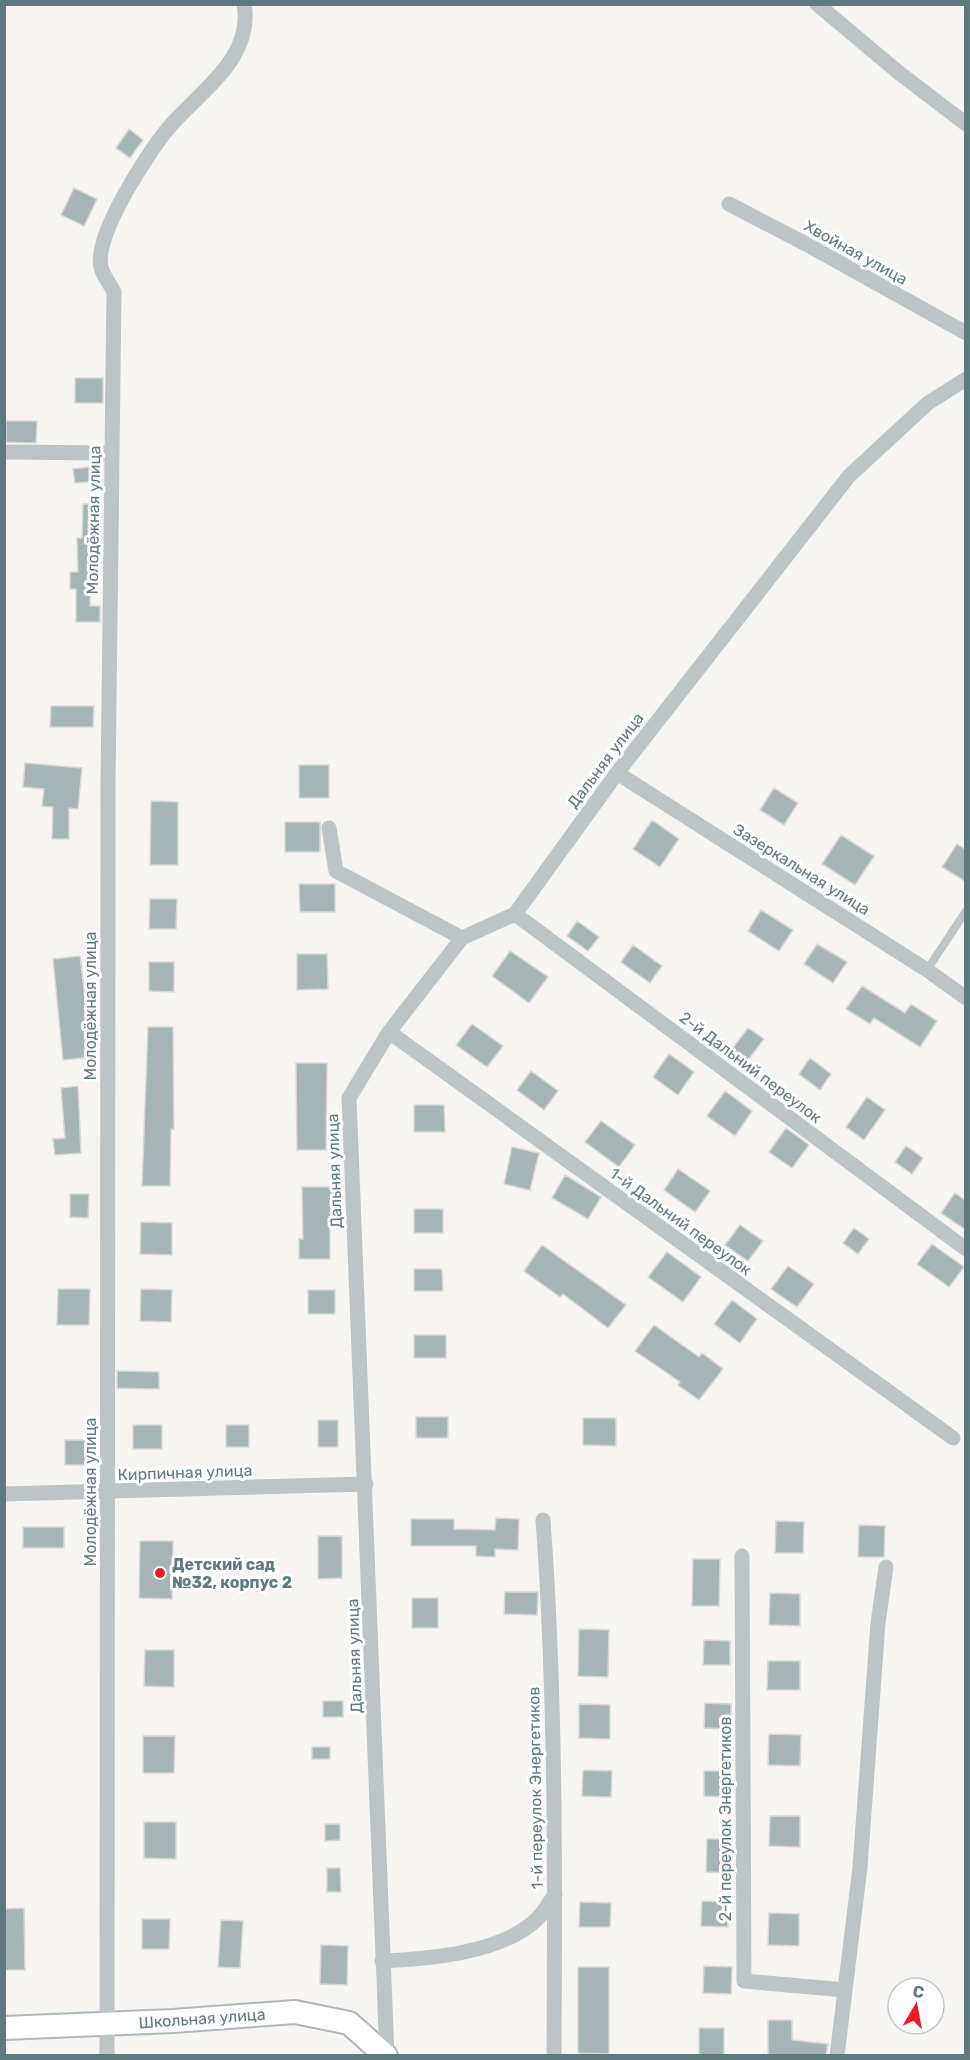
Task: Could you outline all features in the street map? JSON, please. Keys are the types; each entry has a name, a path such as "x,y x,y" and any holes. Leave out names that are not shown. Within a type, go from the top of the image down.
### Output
{"main road":[{"name":"Школьная улица","path":"4,2028 295,2012 349,2022 386,2055"}],"street":[{"path":"817,4 898,72 966,124"},
{"name":"Молодёжная улица","path":"107,2055 108,784 114,292 101,268 103,240 124,197 170,126 220,76 236,52 247,22 244,5"},
{"name":"Хвойная улица","path":"729,204 966,333"},
{"name":"Дальняя улица","path":"386,2055 366,1484 349,1098 389,1032 462,938 515,914 617,773 849,476 928,403 966,379"},
{"path":"4,452 111,453"},
{"name":"Зазеркальная улица","path":"617,773 927,970 966,998"},
{"path":"329,828 336,871 462,938"},
{"name":"2-й Дальний переулок","path":"515,914 966,1249"},
{"name":"1-й Дальний переулок","path":"389,1032 953,1438"},
{"name":"Кирпичная улица","path":"4,1494 366,1484"},
{"name":"1-й переулок Энергетиков","path":"543,1520 550,1619 555,1894 554,2055"},
{"name":"2-й переулок Энергетиков","path":"742,1556 744,1981 845,1990"},
{"path":"837,2055 860,1867 878,1623 886,1567"},
{"path":"382,1961 429,1959 501,1942 538,1918 555,1894"}],"lane":[{"path":"927,970 966,911"}],"building":[{"path":"129,129 143,140 130,158 116,148"},
{"path":"74,188 97,199 84,226 61,215"},
{"path":"75,378 103,378 103,403 75,403"},
{"path":"6,421 37,421 36,443 6,442"},
{"path":"98,466 100,481 75,483 73,469"},
{"path":"83,504 93,504 93,512 102,512 101,528 94,528 95,561 90,561 90,606 100,606 100,622 76,622 76,589 70,589 70,572 78,572 77,538 82,538"},
{"path":"51,706 94,706 93,727 50,727"},
{"path":"25,763 82,768 78,809 69,808 69,839 52,839 53,807 42,806 44,789 23,787"},
{"path":"299,765 329,765 329,798 299,798"},
{"path":"774,788 798,803 784,825 760,810"},
{"path":"151,801 178,802 178,865 150,865"},
{"path":"652,820 679,839 660,867 633,849"},
{"path":"285,822 320,822 320,852 285,852"},
{"path":"841,835 874,856 855,885 822,864"},
{"path":"957,844 966,850 966,882 942,867"},
{"path":"299,884 335,884 335,912 300,912"},
{"path":"150,899 177,899 176,929 149,929"},
{"path":"761,910 793,930 779,951 748,931"},
{"path":"577,921 599,937 588,951 567,936"},
{"path":"817,944 847,962 833,983 804,964"},
{"path":"633,945 662,966 650,983 621,962"},
{"path":"510,951 548,977 529,1003 492,976"},
{"path":"297,954 327,954 328,989 297,990"},
{"path":"80,956 92,1057 63,1060 53,959"},
{"path":"149,962 174,962 174,992 149,991"},
{"path":"862,986 905,1013 911,1004 937,1021 920,1047 874,1018 870,1024 846,1009"},
{"path":"472,1024 503,1046 487,1067 456,1045"},
{"path":"148,1027 173,1027 174,1129 171,1129 170,1186 142,1186"},
{"path":"748,1028 764,1039 748,1060 732,1049"},
{"path":"669,1054 694,1072 678,1095 653,1077"},
{"path":"810,1058 831,1074 820,1090 799,1074"},
{"path":"296,1063 327,1063 326,1150 297,1150"},
{"path":"531,1071 558,1091 544,1110 517,1090"},
{"path":"78,1086 81,1153 55,1155 53,1139 65,1138 61,1088"},
{"path":"725,1091 752,1111 735,1136 707,1116"},
{"path":"867,1097 885,1110 864,1140 846,1127"},
{"path":"414,1105 444,1105 445,1132 414,1132"},
{"path":"601,1121 635,1145 619,1167 585,1142"},
{"path":"786,1128 809,1145 792,1168 769,1152"},
{"path":"906,1146 923,1158 912,1174 895,1162"},
{"path":"512,1147 539,1153 530,1190 504,1184"},
{"path":"678,1169 710,1191 695,1212 664,1190"},
{"path":"565,1175 601,1197 588,1219 552,1198"},
{"path":"302,1187 336,1187 336,1218 330,1218 330,1259 299,1259 299,1239 303,1239"},
{"path":"955,1193 966,1201 966,1230 941,1213"},
{"path":"70,1194 89,1194 88,1218 70,1217"},
{"path":"414,1209 443,1209 443,1233 414,1233"},
{"path":"141,1222 172,1223 172,1255 140,1254"},
{"path":"740,1225 763,1241 748,1261 725,1245"},
{"path":"854,1228 869,1239 858,1254 843,1243"},
{"path":"932,1244 964,1267 949,1287 917,1264"},
{"path":"542,1245 626,1305 608,1328 563,1294 560,1297 524,1271"},
{"path":"667,1252 701,1277 683,1302 648,1277"},
{"path":"788,1266 814,1284 797,1307 771,1289"},
{"path":"414,1269 442,1269 443,1291 414,1291"},
{"path":"58,1289 90,1289 89,1325 57,1325"},
{"path":"141,1289 172,1290 171,1322 140,1321"},
{"path":"308,1290 335,1290 335,1314 308,1314"},
{"path":"732,1300 757,1319 740,1343 714,1324"},
{"path":"654,1325 699,1357 702,1353 723,1369 699,1400 678,1385 680,1382 635,1351"},
{"path":"414,1335 446,1335 446,1358 414,1358"},
{"path":"117,1371 159,1372 159,1389 117,1388"},
{"path":"416,1417 448,1417 448,1438 416,1438"},
{"path":"583,1418 616,1418 616,1446 583,1445"},
{"path":"318,1420 338,1420 338,1447 318,1447"},
{"path":"133,1425 162,1425 162,1449 133,1449"},
{"path":"226,1425 249,1425 249,1447 226,1447"},
{"path":"65,1440 89,1440 89,1465 65,1465"},
{"path":"496,1518 519,1519 518,1550 495,1549 495,1557 476,1556 476,1546 411,1546 411,1519 454,1519 454,1529 495,1530"},
{"path":"776,1521 804,1522 803,1553 775,1553"},
{"path":"859,1525 885,1526 884,1557 858,1557"},
{"path":"23,1527 64,1527 64,1548 23,1548"},
{"path":"318,1536 342,1536 342,1578 318,1579"},
{"path":"140,1541 173,1541 172,1599 139,1598"},
{"path":"693,1559 720,1559 719,1606 692,1606"},
{"path":"505,1592 538,1592 537,1615 504,1614"},
{"path":"770,1593 800,1594 800,1626 769,1625"},
{"path":"412,1598 438,1598 438,1628 412,1628"},
{"path":"579,1629 609,1630 608,1677 578,1676"},
{"path":"704,1640 730,1641 730,1665 703,1665"},
{"path":"145,1650 174,1650 174,1687 144,1686"},
{"path":"768,1661 800,1661 800,1690 767,1690"},
{"path":"323,1701 343,1701 343,1717 323,1717"},
{"path":"705,1703 731,1704 731,1729 704,1728"},
{"path":"579,1704 610,1705 610,1739 579,1738"},
{"path":"769,1734 801,1735 800,1766 768,1765"},
{"path":"143,1736 175,1736 174,1773 143,1773"},
{"path":"312,1747 330,1747 330,1759 312,1759"},
{"path":"583,1770 612,1771 611,1797 582,1796"},
{"path":"704,1771 730,1771 729,1797 704,1796"},
{"path":"770,1816 800,1816 800,1847 769,1846"},
{"path":"144,1822 176,1822 176,1859 144,1858"},
{"path":"325,1824 340,1824 340,1840 325,1841"},
{"path":"707,1839 732,1839 731,1873 706,1872"},
{"path":"327,1868 340,1868 341,1892 327,1892"},
{"path":"702,1901 728,1902 728,1927 701,1926"},
{"path":"580,1902 611,1903 610,1927 579,1927"},
{"path":"24,1908 25,1970 4,1970 4,1909"},
{"path":"769,1913 799,1914 799,1946 768,1945"},
{"path":"142,1919 170,1919 169,1949 142,1949"},
{"path":"221,1920 243,1921 240,1968 218,1967"},
{"path":"321,1945 348,1946 347,1985 320,1984"},
{"path":"704,1966 732,1967 731,1994 703,1993"},
{"path":"578,1967 609,1967 609,2054 578,2053"},
{"path":"768,2020 792,2020 792,2040 828,2044 826,2055 768,2055"},
{"path":"699,2028 724,2028 724,2055 699,2055"}],"place":[{"name":"Детский сад №32, корпус 2","path":"160,1573"}]}
